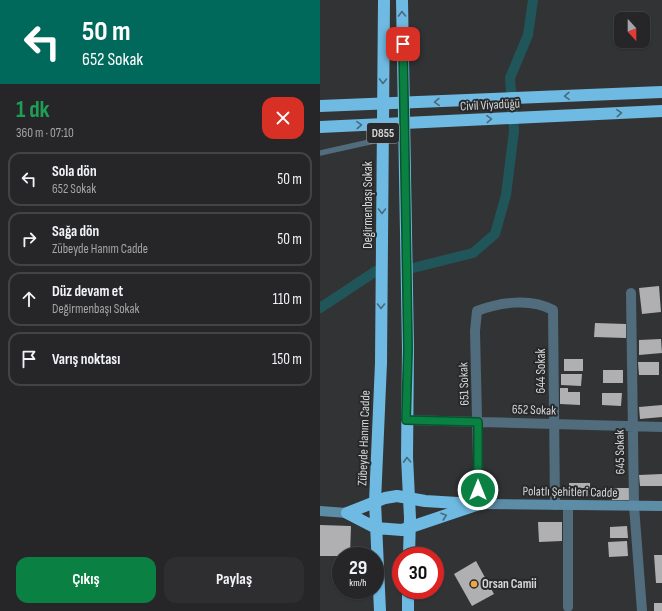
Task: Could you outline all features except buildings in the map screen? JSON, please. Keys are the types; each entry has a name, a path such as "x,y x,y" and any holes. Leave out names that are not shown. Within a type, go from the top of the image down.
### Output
{"highway":[{"name":"Değirmenbaşı Sokak","path":"382,267 384,0"},
{"name":"D855","path":"402,0 408,349 406,420 410,499 409,547"},
{"name":"Civil Viyadüğü","path":"320,106 662,92"},
{"name":"Civil Viyadüğü","path":"320,127 662,111"},
{"name":"Zübeyde Hanım Cadde","path":"380,611 375,502 379,443 382,267"},
{"path":"347,513 375,502 397,496 410,499 478,504"},
{"path":"347,513 376,528 392,531 410,528 478,504"},
{"path":"408,599 408,611"}],"street":[{"name":"645 Sokak","path":"631,293 634,506 642,611"},
{"name":"651 Sokak","path":"478,504 476,331 478,312 487,308 515,303 544,305 553,310"},
{"name":"644 Sokak","path":"553,310 555,505"},
{"name":"652 Sokak","path":"406,420 662,427"},
{"name":"Polatlı Şehitleri Cadde","path":"478,504 662,506"},
{"path":"568,505 568,607"},
{"path":"320,511 347,513"}],"lane":[{"path":"320,153 383,139"}],"waterway":[{"path":"413,268 473,253 495,234 506,195 514,131 510,78 528,35 533,0"},
{"path":"320,308 376,271"}],"place":[{"name":"Orsan Camii","path":"474,584"}],"route":[{"path":"403,44 408,349 406,420 478,422 478,490"}]}
